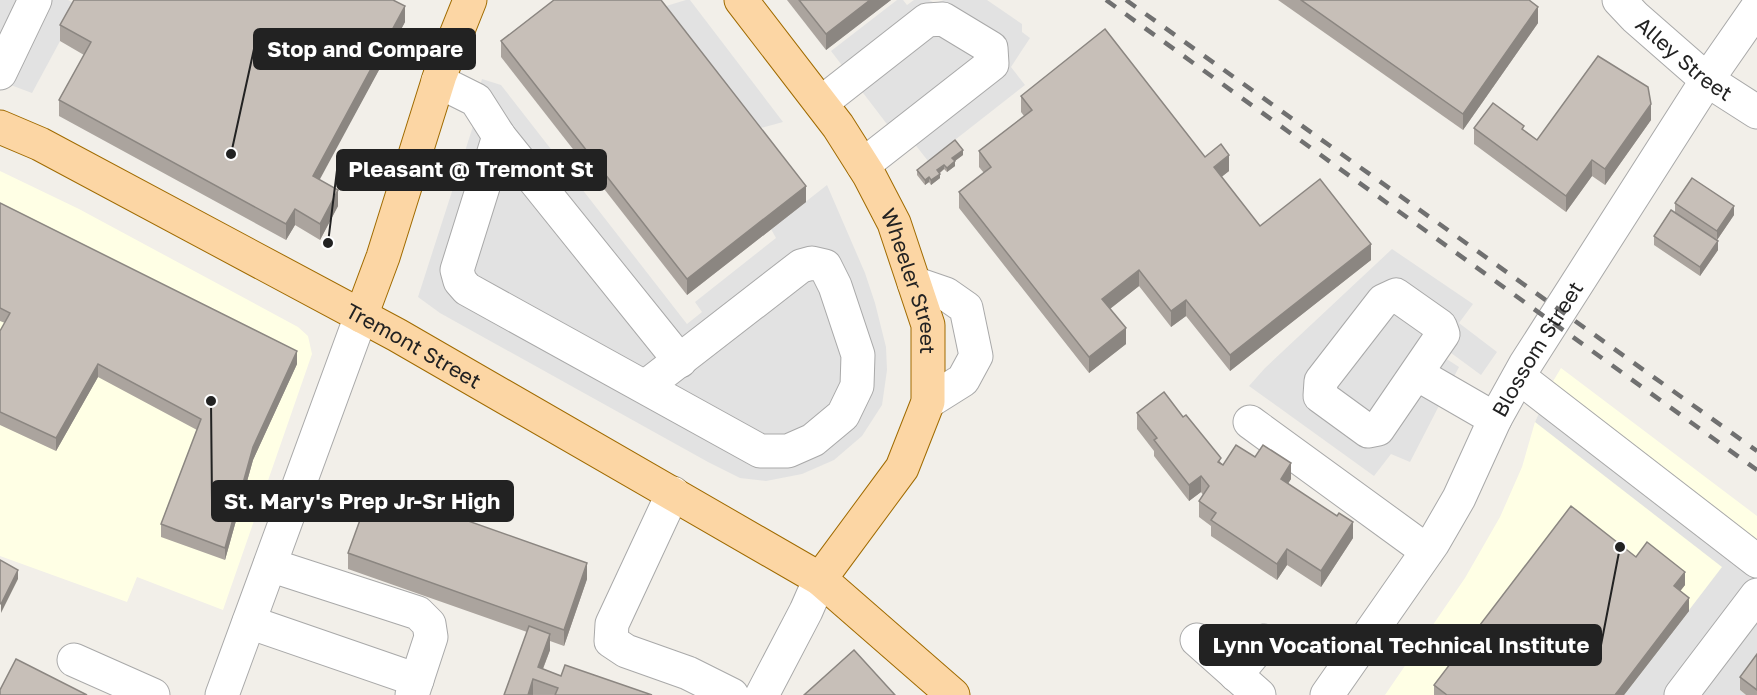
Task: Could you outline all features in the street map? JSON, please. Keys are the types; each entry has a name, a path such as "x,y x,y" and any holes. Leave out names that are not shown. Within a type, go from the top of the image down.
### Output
{"main road":[{"path":"361,316 383,258 438,81 470,0"},
{"name":"Wheeler Street","path":"741,0 838,126 863,165 894,223 928,325 928,402 902,468 820,579"},
{"name":"Tremont Street","path":"0,128 40,144 361,316 820,579 953,695"}],"street":[{"path":"0,73 34,0"},
{"name":"Alley Street","path":"1619,0 1635,17 1707,80 1757,112"},
{"name":"Blossom Street","path":"1327,695 1427,550 1459,498 1495,419 1522,371 1707,80 1757,8"},
{"path":"821,104 927,20 943,19 991,48 992,64 863,165"},
{"path":"438,81 476,100 499,136 680,361"},
{"path":"499,136 457,270 460,281 467,289 760,451 788,451 813,440 843,415 857,386 858,354 835,286 825,266 812,263 801,266 645,387"},
{"path":"914,284 946,294 966,308 976,356 963,380 928,402"},
{"path":"232,692 249,622 361,316"},
{"path":"1522,371 1552,382 1757,542"},
{"path":"1522,371 1757,561"},
{"path":"1417,374 1495,419"},
{"path":"1250,422 1427,550"},
{"path":"673,493 612,624 611,641 626,651 688,673 732,695"},
{"path":"249,622 414,688 431,638 429,624 418,613 270,565"},
{"path":"762,695 820,579"},
{"path":"1680,695 1757,595"},
{"path":"1197,640 1247,685 1264,641"},
{"path":"74,660 153,695"}],"shaded area":[{"path":"0,0 68,0 79,6 32,93 0,81"},
{"path":"690,0 783,122 757,129 663,7"},
{"path":"897,0 903,0 907,5 914,0 929,0 935,3 944,0 987,0 1022,24 1022,32 1030,38 1011,67 1025,85 928,161 914,143 906,149 831,51"},
{"path":"482,79 501,85 687,324 702,312 695,302 776,238 771,229 827,185 865,273 886,347 887,370 882,405 862,436 834,460 802,474 766,481 740,478 440,313 418,297 476,117 472,113"},
{"path":"0,171 79,209 298,327 308,336 312,354 223,610 137,577 127,602 0,556"},
{"path":"1392,249 1473,304 1459,323 1497,352 1481,375 1447,350 1442,356 1459,367 1410,462 1391,454 1374,476 1249,386 1265,368"},
{"path":"1561,368 1757,516 1757,695 1385,695 1465,578 1500,517 1522,467 1535,422"},
{"path":"1552,383 1757,542 1757,667 1740,690 1746,695 1624,695 1722,567 1535,422"}],"building":[{"path":"74,0 393,0 405,6 313,176 338,190 320,224 295,209 286,224 59,100 91,42 60,25"},
{"path":"554,0 661,0 806,186 687,279 501,41"},
{"path":"799,0 870,0 826,34"},
{"path":"1301,0 1529,0 1538,7 1463,114"},
{"path":"1105,29 1205,157 1221,144 1229,155 1214,167 1260,226 1320,179 1371,244 1230,355 1186,300 1171,311 1139,270 1102,299 1126,328 1089,357 959,192 991,167 979,151 1032,110 1021,96"},
{"path":"1598,56 1648,87 1651,104 1605,169 1592,160 1566,196 1474,128 1493,103 1524,126 1522,129 1537,140"},
{"path":"955,140 963,150 952,158 955,161 947,168 944,165 937,170 940,174 931,180 929,177 925,180 917,170"},
{"path":"1692,178 1734,206 1717,231 1675,203"},
{"path":"0,203 297,351 253,447 225,548 161,524 201,419 98,364 56,438 0,412 0,331 10,313 0,308"},
{"path":"1671,210 1718,241 1700,267 1654,236"},
{"path":"1164,392 1183,417 1186,415 1221,458 1218,462 1223,465 1236,445 1255,457 1263,445 1291,463 1281,479 1337,516 1339,513 1353,522 1321,571 1287,549 1277,564 1211,520 1216,513 1199,501 1209,486 1201,476 1189,485 1154,440 1157,438 1137,413"},
{"path":"372,487 587,563 564,630 348,553"},
{"path":"1571,506 1636,557 1647,542 1685,572 1674,586 1689,598 1615,695 1447,695 1434,685"},
{"path":"0,560 18,570 1,604 0,603"},
{"path":"529,626 550,634 538,667 561,676 565,665 652,695 555,695 558,688 533,679 528,695 504,695"},
{"path":"854,650 895,695 804,695"},
{"path":"1757,654 1757,690 1740,677"},
{"path":"16,659 87,695 0,695 0,690"}],"railway":[{"path":"1106,0 1757,470"},
{"path":"1126,0 1757,451"}],"place":[{"name":"Stop and Compare","path":"231,154"},
{"name":"Pleasant @ Tremont St","path":"328,243"},
{"name":"St. Mary's Prep Jr-Sr High","path":"211,401"},
{"name":"Lynn Vocational Technical Institute","path":"1620,547"}]}
